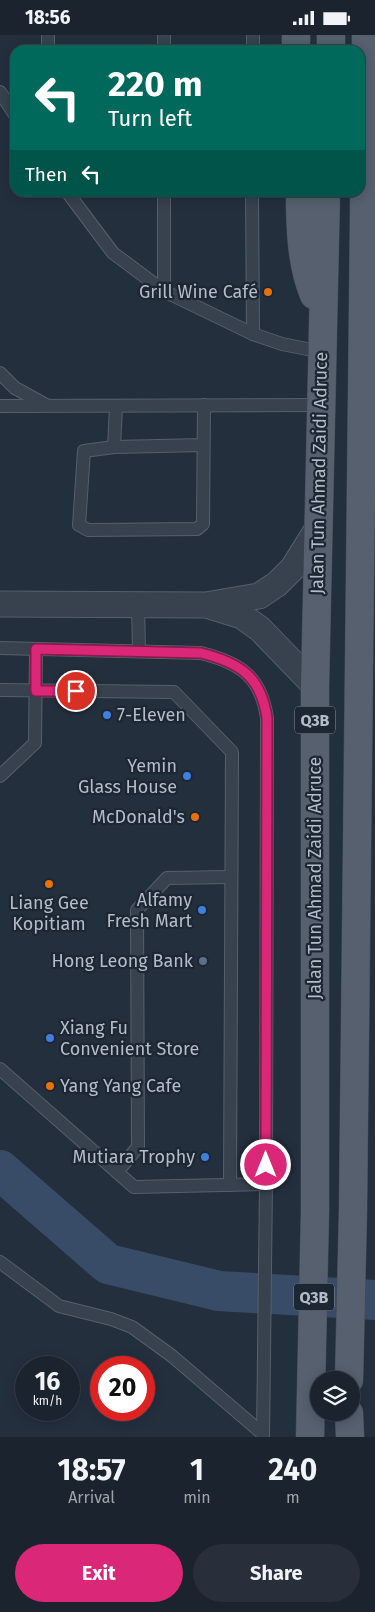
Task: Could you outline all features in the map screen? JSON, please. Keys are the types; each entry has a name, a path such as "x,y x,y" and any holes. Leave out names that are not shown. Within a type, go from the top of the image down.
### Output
{"main road":[{"path":"365,84 366,35"},
{"path":"300,197 300,224 308,280 323,317"},
{"name":"Jalan Tun Ahmad Zaidi Adruce","path":"310,1437 315,1211 315,686 326,197"},
{"path":"349,1371 368,444 361,313 363,197"},
{"path":"361,313 375,288"},
{"path":"350,1421 350,1437"}],"street":[{"path":"0,604 206,605 259,596 277,584 293,568 318,528"},
{"path":"206,605 242,616 260,629 315,686"}],"lane":[{"path":"0,93 10,108"},
{"path":"71,197 114,253 164,291 253,334 282,344 322,352"},
{"path":"164,197 164,291"},
{"path":"252,197 253,334"},
{"path":"0,373 15,388 48,406"},
{"path":"114,447 116,405"},
{"path":"203,445 114,447 84,451 82,456 79,525 83,529 197,529 201,527 203,524 204,405"},
{"path":"0,406 321,405"},
{"path":"138,605 139,651"},
{"path":"0,648 201,653 226,659 242,669 257,684 264,700 267,718 266,1184 262,1349 263,1436"},
{"path":"0,776 35,743 36,649"},
{"path":"0,691 174,692 232,752 230,1185"},
{"path":"117,1172 138,1147 137,910 167,878 231,877"},
{"path":"0,1069 134,1187 266,1184"},
{"path":"0,1262 59,1306 111,1319 132,1327 172,1356 263,1436"}],"waterway":[{"path":"0,1170 108,1264 219,1291 375,1300"}],"place":[{"name":"Grill Wine Café","path":"268,292"},
{"name":"7-Eleven","path":"107,715"},
{"name":"Yemin Glass House","path":"187,776"},
{"name":"McDonald's","path":"195,817"},
{"name":"Liang Gee Kopitiam","path":"49,884"},
{"name":"Alfamy Fresh Mart","path":"202,910"},
{"name":"Hong Leong Bank","path":"203,961"},
{"name":"Xiang Fu Convenient Store","path":"50,1038"},
{"name":"Yang Yang Cafe","path":"50,1086"},
{"name":"Mutiara Trophy","path":"205,1157"}],"route":[{"path":"76,691 36,691 36,649 201,653 226,659 242,669 257,684 264,700 267,718 266,1165"}]}
